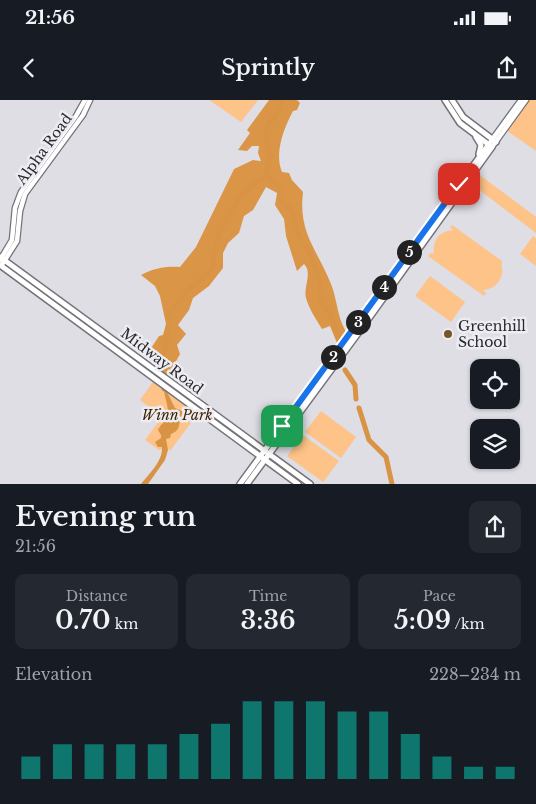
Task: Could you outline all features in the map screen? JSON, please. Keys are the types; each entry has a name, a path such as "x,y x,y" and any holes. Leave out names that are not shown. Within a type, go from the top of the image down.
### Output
{"main road":[{"path":"448,101 492,143"},
{"path":"448,101 460,123 492,143"},
{"path":"475,134 480,145 477,160"},
{"path":"461,185 477,160 492,143"},
{"path":"247,484 266,453 492,143"},
{"name":"Midway Road","path":"1,262 64,302 310,484"},
{"name":"Midway Road","path":"1,262 59,308 298,484"},
{"path":"59,308 64,302"},
{"path":"200,413 204,407"},
{"path":"250,450 253,466"},
{"path":"240,484 253,466 262,459"}],"street":[{"path":"492,143 521,100"},
{"path":"492,143 526,100"},
{"name":"Alpha Road","path":"1,262 17,241 23,193 87,101"}],"green space":[{"path":"209,100 258,100 241,122"},
{"path":"528,100 536,100 536,151 506,130"},
{"path":"477,173 536,217 536,233 470,183"},
{"path":"452,225 502,261 501,278 492,287 483,290 486,293 484,296 428,256 431,253 434,254 435,241 440,235 453,230 450,227"},
{"path":"533,236 536,238 536,266 520,254"},
{"path":"430,276 465,302 451,322 415,296"},
{"name":"Winn Park","path":"155,379 195,410 190,424 170,451 167,448 159,450 145,440 162,417 140,400"},
{"path":"321,411 356,437 341,458 305,432"},
{"path":"303,435 339,461 323,482 287,456"}],"shaded area":[{"path":"269,100 297,100 300,103 297,110 293,111 283,133 279,157 280,165 282,172 289,173 292,180 303,192 303,219 306,230 331,284 340,318 346,332 337,343 330,326 322,329 313,314 305,294 308,276 307,268 304,264 297,271 286,236 284,219 275,205 277,193 266,187 253,210 244,216 239,233 228,243 223,253 223,268 209,286 193,298 189,310 178,325 186,334 177,345 180,354 169,374 160,369 155,356 148,353 159,336 163,335 166,324 160,296 155,286 141,275 160,268 180,267 196,247 234,169 253,160 261,161 258,153 259,146 252,146 247,151 238,150 250,133 247,130"},
{"path":"164,386 175,408 182,411 185,415 180,419 177,430 171,434 170,438 166,439 168,450 165,460 148,484 141,484 155,467 162,452 162,447 158,447 155,442 161,438 158,430 168,412"}],"waterway":[{"path":"164,389 165,371 163,355 169,327 169,316 187,291 211,271 215,248 222,227 241,197 248,189 266,176 270,155 266,139 266,128 277,113 282,100"},
{"path":"266,176 279,186 281,189 281,201 292,211 297,233 311,255 320,282 321,301 329,312 340,339"},
{"path":"345,370 355,385 356,399"},
{"path":"359,408 369,440 386,457 392,484"}],"place":[{"name":"Greenhill School","path":"448,334"}],"route":[{"path":"282,426 459,184"}]}
